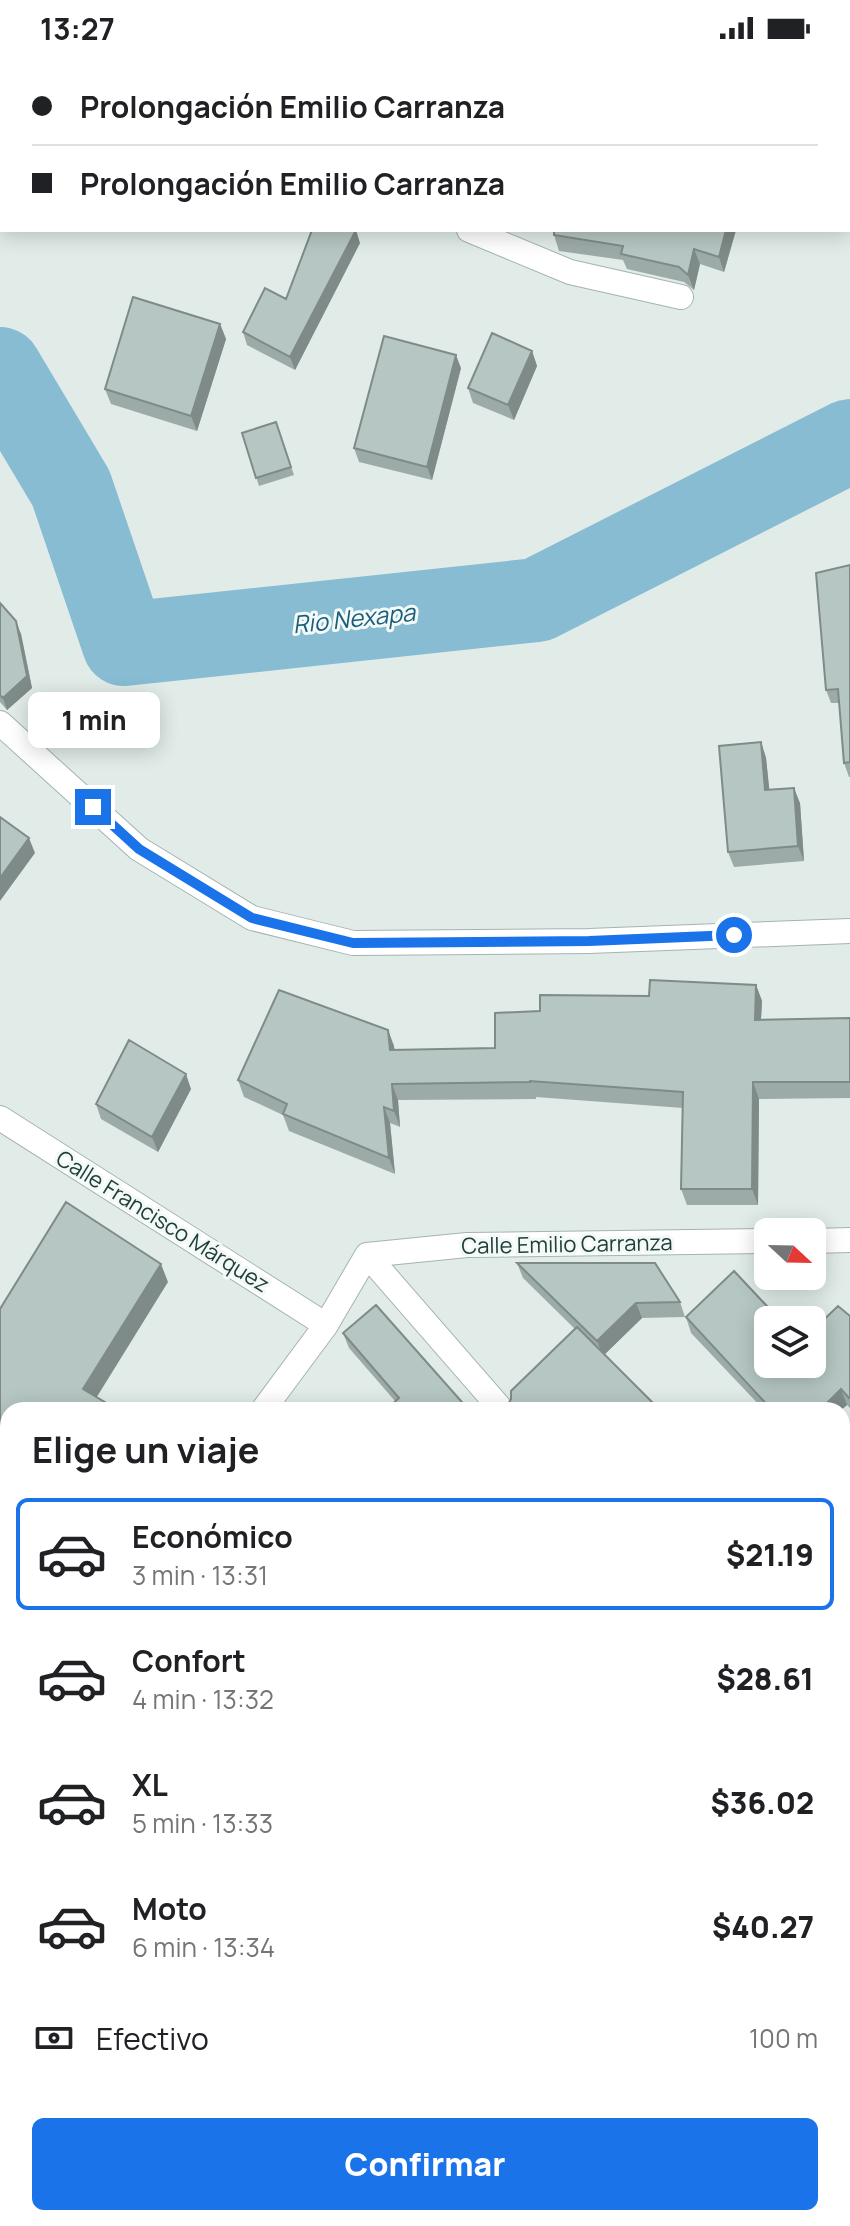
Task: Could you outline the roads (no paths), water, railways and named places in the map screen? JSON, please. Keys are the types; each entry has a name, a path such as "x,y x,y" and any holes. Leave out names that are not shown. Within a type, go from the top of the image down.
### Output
{"street":[{"path":"474,232 570,272 681,297"},
{"path":"0,723 139,849 252,918 353,943 589,941 850,931"},
{"name":"Calle Francisco Márquez","path":"0,1118 326,1325"},
{"path":"826,1241 850,1240"},
{"name":"Calle Emilio Carranza","path":"367,1255 467,1245 754,1241"},
{"path":"269,1402 326,1325 367,1255 495,1402"}],"waterway":[{"name":"Rio Nexapa","path":"0,369 71,488 124,644 537,600 850,441"}]}
